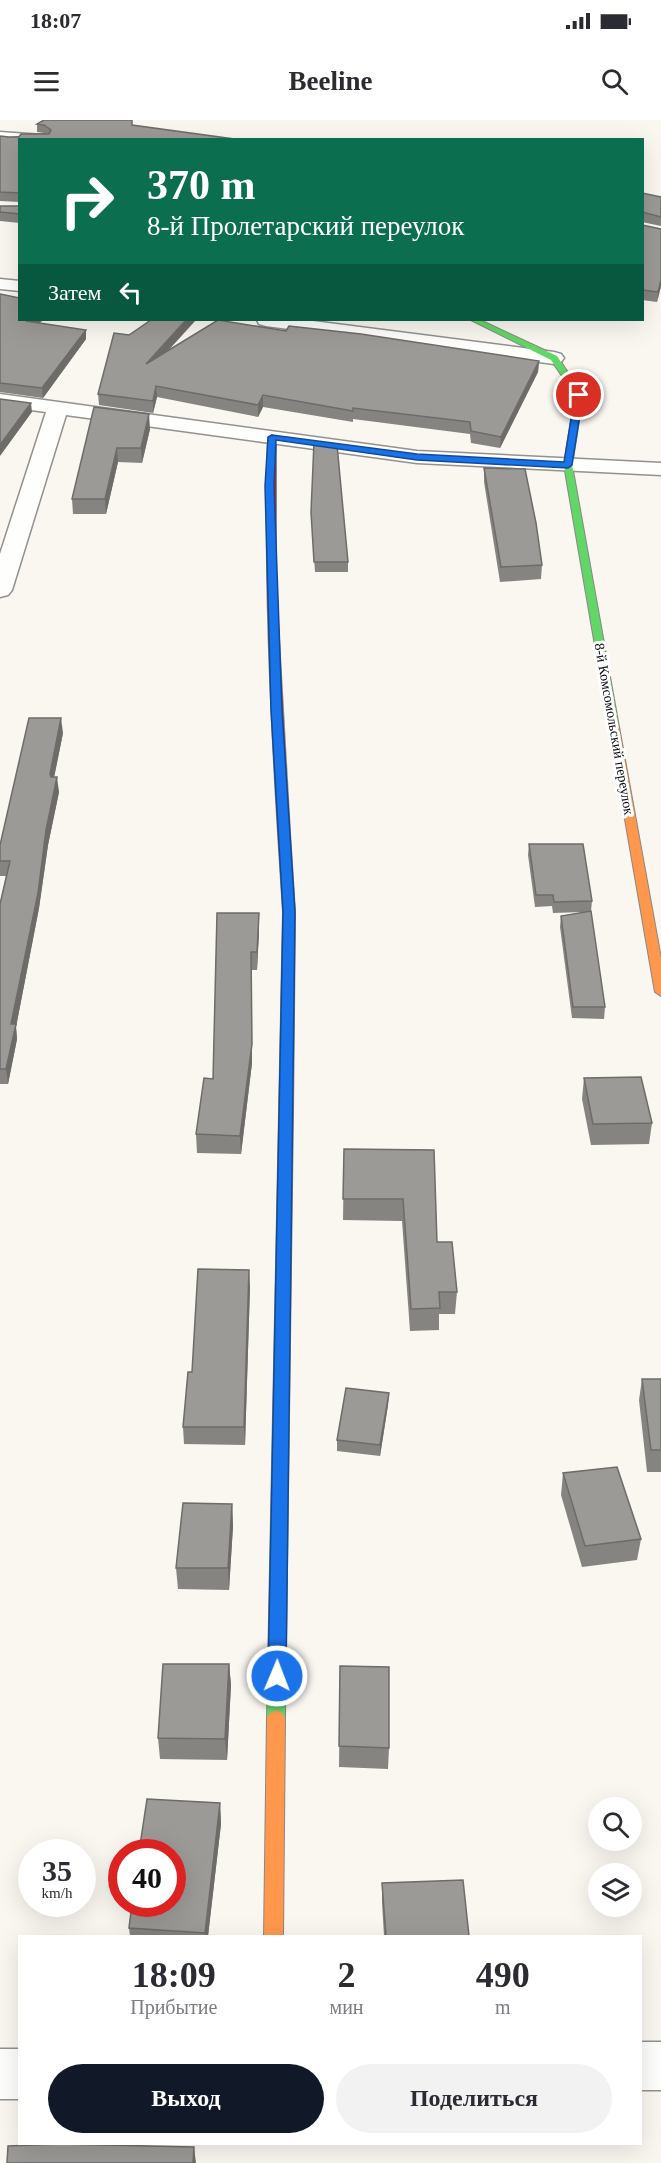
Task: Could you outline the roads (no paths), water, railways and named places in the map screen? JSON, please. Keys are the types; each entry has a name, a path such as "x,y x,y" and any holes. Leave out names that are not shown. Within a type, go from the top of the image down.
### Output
{"street":[{"path":"0,137 18,138"},
{"path":"0,284 18,286"},
{"path":"274,321 554,358"},
{"path":"477,321 554,358"},
{"name":"8-й Комсомольский переулок","path":"554,358 579,395 568,465 661,992"},
{"path":"0,400 417,457 661,469"},
{"path":"0,590 58,408"},
{"path":"272,437 270,486 276,698 289,912 273,1935"},
{"path":"642,2066 661,2066"},
{"path":"0,2074 18,2074"}]}
